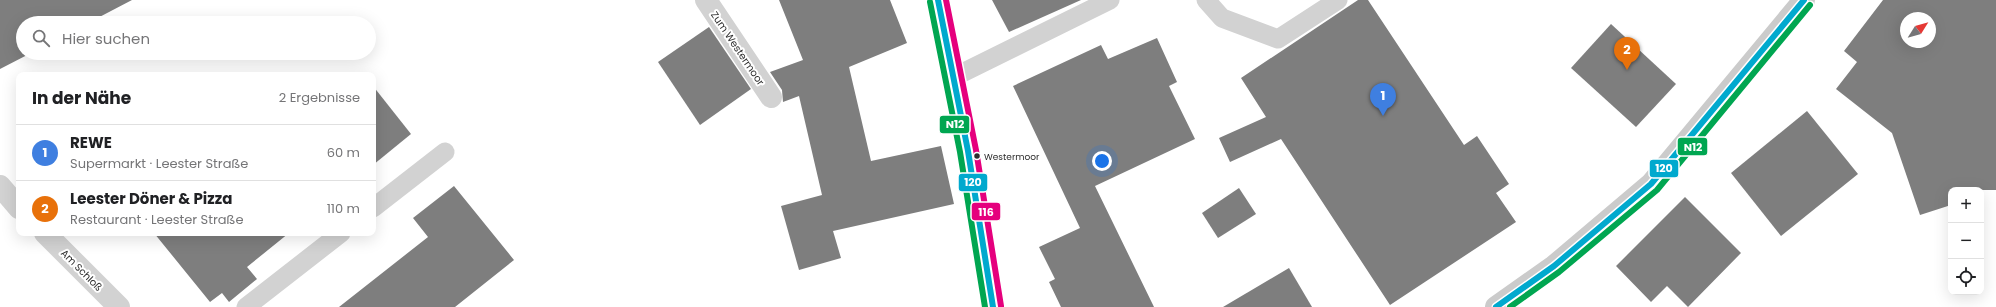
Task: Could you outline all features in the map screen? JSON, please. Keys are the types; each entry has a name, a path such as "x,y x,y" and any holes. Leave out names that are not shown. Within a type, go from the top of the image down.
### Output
{"street":[{"name":"Zum Westermoor","path":"706,0 771,97"},
{"path":"938,0 968,151 993,307"},
{"path":"1496,307 1554,266 1651,184 1804,0"},
{"path":"0,186 16,205"},
{"name":"Am Schloß","path":"48,236 119,307"}],"lane":[{"path":"954,77 1110,0"},
{"path":"1206,0 1222,18 1278,39 1338,0"},
{"path":"376,206 444,152"},
{"path":"246,307 337,236"}],"building":[{"path":"0,0 132,0 101,16 16,16 16,60 17,60 0,69"},
{"path":"779,0 890,0 907,43 849,67 871,161 941,146 954,204 833,231 841,258 799,270 781,206 822,195 799,96 783,102 782,90 770,72 803,60"},
{"path":"992,0 1081,0 1009,32"},
{"path":"1358,0 1368,0 1464,145 1477,136 1509,184 1496,193 1516,222 1390,305 1281,139 1230,162 1219,138 1266,117 1241,78"},
{"path":"1883,0 1996,0 1996,190 1984,190 1984,187 1948,187 1948,206 1920,215 1892,133 1836,89 1857,62 1844,51"},
{"path":"1611,24 1676,84 1636,127 1571,68"},
{"path":"709,27 751,89 700,125 658,62"},
{"path":"1157,38 1177,82 1169,86 1195,139 1095,186 1154,307 1061,307 1049,282 1055,279 1039,247 1080,228 1013,86 1101,45 1108,59"},
{"path":"376,90 411,134 376,163"},
{"path":"1807,111 1858,174 1781,236 1731,173"},
{"path":"454,186 514,260 455,307 339,307 428,237 413,218"},
{"path":"1239,188 1256,214 1218,238 1202,213"},
{"path":"1685,197 1741,253 1688,307 1667,286 1651,302 1616,266"},
{"path":"156,236 285,236 247,267 257,279 229,302 222,293 210,302"},
{"path":"1289,268 1312,307 1223,307"}],"transit line":[{"name":"120","path":"938,0 968,151 993,307"},
{"name":"116","path":"946,0 976,150 1001,306"},
{"name":"120","path":"1496,307 1554,266 1651,184 1804,0"},
{"name":"N12","path":"930,2 960,152 985,307"},
{"name":"N12","path":"1510,307 1559,272 1657,190 1810,5"}],"place":[{"name":"Leester Döner & Pizza","path":"1627,70"},
{"name":"REWE","path":"1383,116"},
{"name":"Westermoor","path":"977,156"}]}
